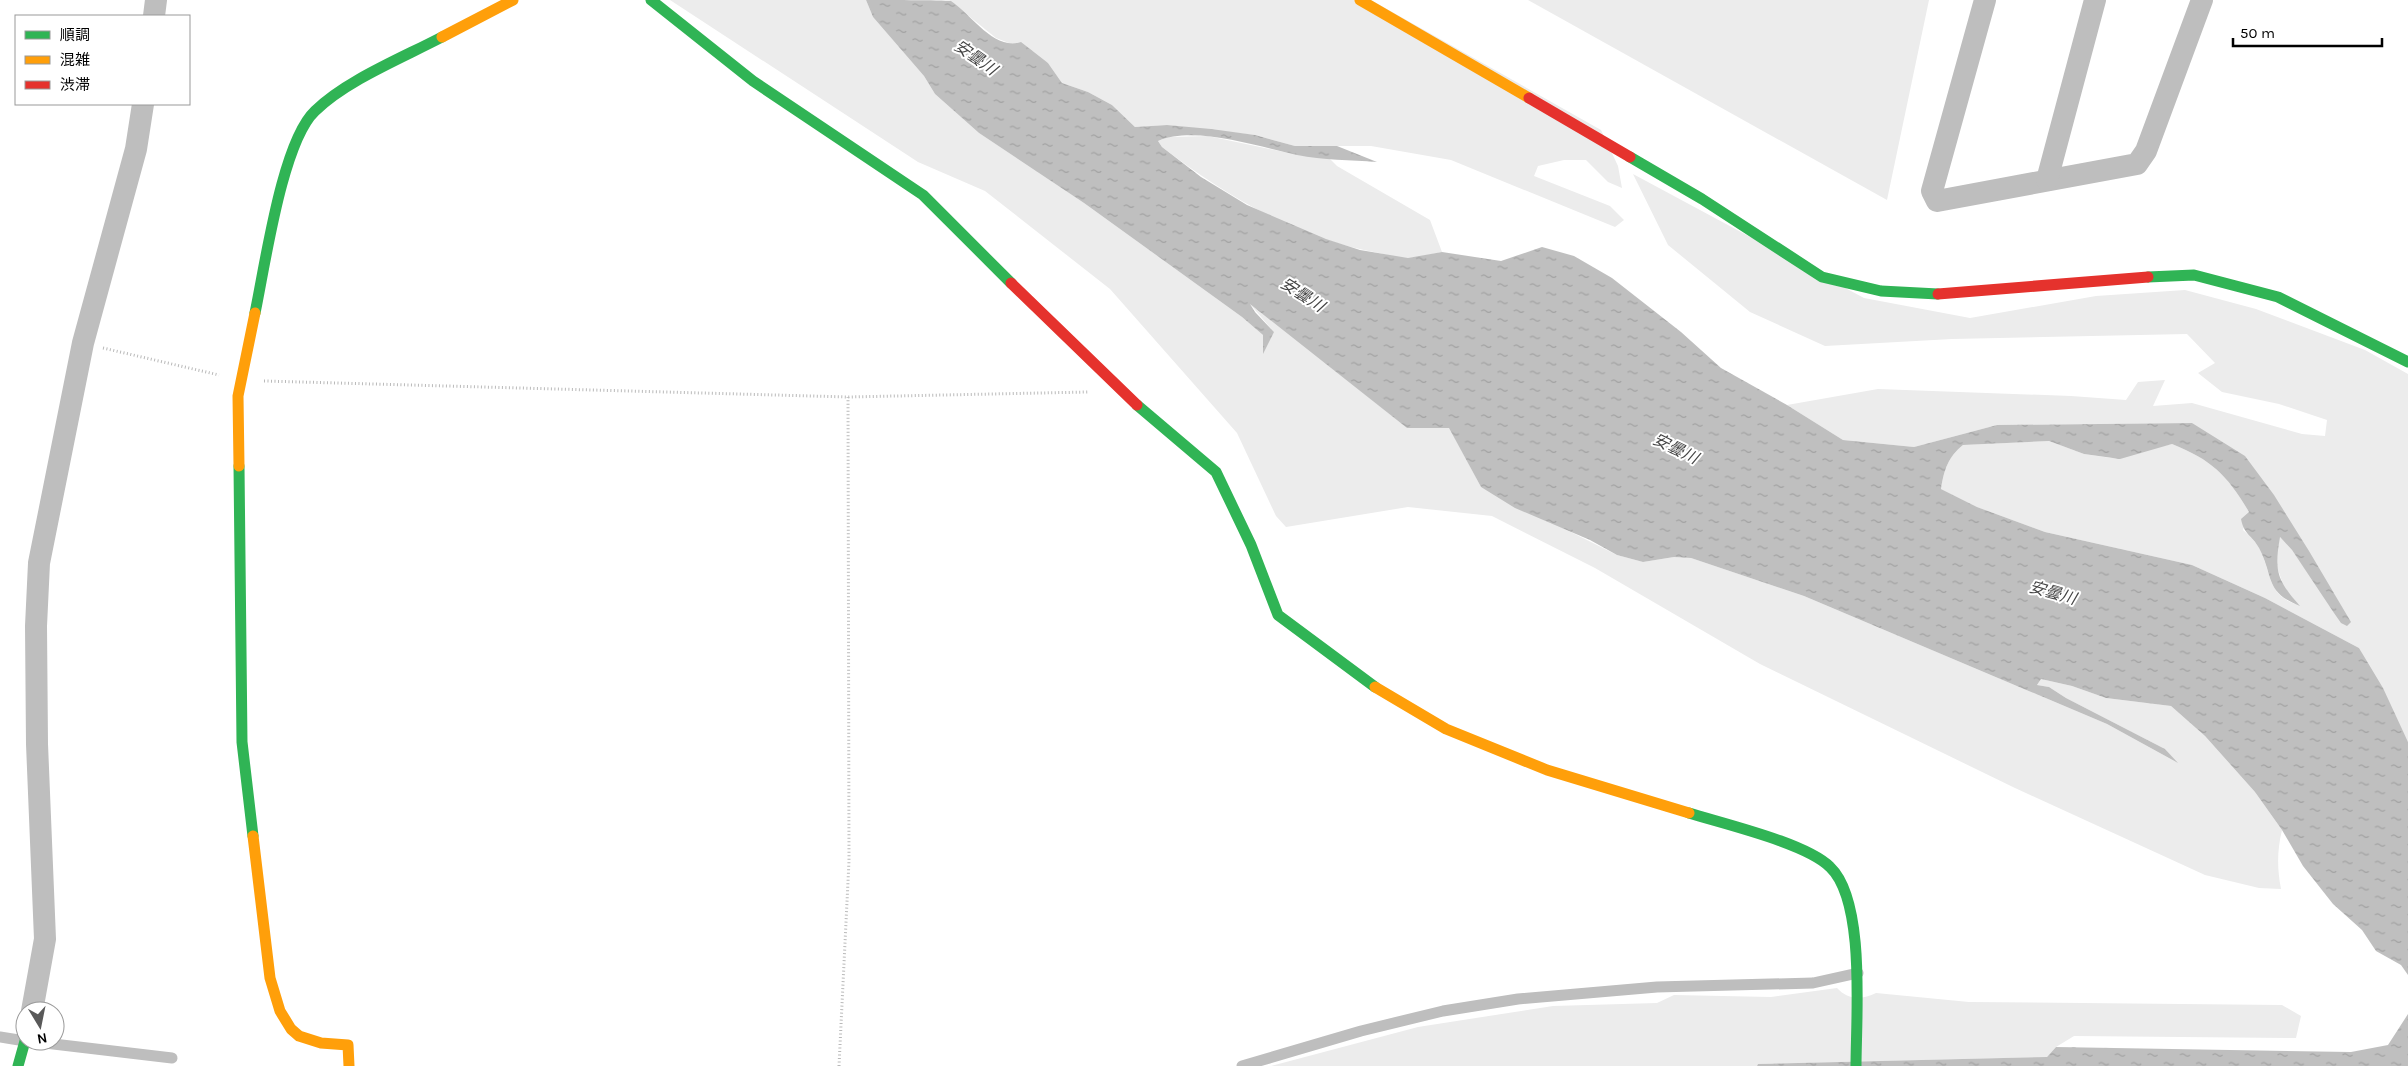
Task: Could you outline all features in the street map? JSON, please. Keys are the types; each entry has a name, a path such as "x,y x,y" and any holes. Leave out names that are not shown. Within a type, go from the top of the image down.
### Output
{"street":[{"path":"154,15 156,0"},
{"path":"349,1066 348,1046 341,1042 322,1043 306,1040 294,1034 274,1002 270,978 242,742 238,396 282,179 298,139 313,113 335,94 513,0"},
{"path":"651,0 753,81 923,195 1120,391 1216,472 1251,546 1278,615 1369,684 1446,729 1547,770 1636,796 1805,850 1831,867 1843,888 1853,919 1858,973 1856,1066"},
{"path":"1360,0 1702,199 1822,277 1882,291 1937,294 2170,275 2194,276 2278,297 2408,362"},
{"path":"1985,0 1932,191 1937,201 2137,164 2146,151 2202,0"},
{"path":"2047,180 2095,0"},
{"path":"34,1001 45,939 37,744 36,626 39,562 83,343 136,149 143,105"},
{"path":"18,1066 23,1051"}],"lane":[{"path":"1242,1066 1361,1031 1442,1011 1518,999 1657,987 1812,983 1858,973"},
{"path":"0,1037 15,1039"},
{"path":"65,1046 172,1058"}],"path":[{"path":"83,343 224,376"},
{"path":"262,381 848,397 1120,391"},
{"path":"839,1066 849,862 848,397"}],"shaded area":[{"path":"670,0 866,0 873,17 924,76 935,94 979,133 1084,203 1242,317 1263,335 1274,332 1249,303 1407,428 1449,427 1481,487 1617,555 1643,562 1674,557 1691,558 1804,596 2107,724 2176,762 2165,749 2066,698 2049,687 2037,685 2041,679 2072,686 2106,698 2171,706 2205,736 2255,792 2282,830 2278,859 2281,889 2259,888 2205,875 2015,788 1760,664 1595,568 1492,516 1408,507 1286,527 1276,516 1237,433 1110,289 985,191 918,162"},
{"path":"949,0 1371,0 1601,130 1618,166 1622,188 1608,182 1586,160 1564,160 1538,166 1534,176 1610,206 1624,220 1615,227 1451,160 1371,146 1295,146 1255,135 1167,125 1135,127 1112,105 1088,92 1062,83 1048,63 996,38"},
{"path":"1528,0 1929,0 1887,200"},
{"path":"1208,136 1298,155 1329,158 1337,166 1430,220 1442,252 1413,258 1401,258 1350,247 1320,238 1264,213 1237,198 1186,165 1162,147 1158,141 1169,137"},
{"path":"1633,174 1864,298 1970,318 2096,296 2185,290 2256,309 2365,350 2408,374 2408,742 2359,648 2265,598 2192,565 2045,532 1977,507 1941,489 1948,464 1963,445 2049,441 2084,454 2111,458 2172,444 2198,456 2226,478 2249,512 2243,530 2259,548 2275,589 2281,596 2299,605 2284,587 2276,564 2279,536 2292,550 2324,596 2350,622 2332,590 2192,423 1997,425 1914,447 1843,440 1787,405 1878,389 2071,396 2126,400 2138,382 2165,380 2153,406 2192,403 2302,434 2325,436 2327,420 2279,404 2222,392 2198,373 2215,363 2187,334 1952,339 1825,346 1750,312 1668,245"},
{"path":"1837,988 1846,995 1855,998 1866,997 1876,993 1969,1002 2282,1005 2301,1016 2296,1038 2074,1036 2056,1047 2047,1057 1758,1064 1757,1066 1271,1066 1418,1027 1553,1006 1657,1003 1674,995 1771,997"}],"water":[{"name":"安曇川","path":"866,0 951,1 983,30 1001,41 1021,42 1048,63 1062,83 1088,92 1112,105 1135,127 1167,125 1211,129 1255,135 1295,146 1337,146 1377,162 1307,157 1208,136 1190,135 1158,141 1162,147 1201,177 1247,205 1326,239 1360,250 1408,258 1442,252 1501,261 1542,247 1574,256 1612,278 1681,332 1721,368 1787,405 1843,440 1914,447 1997,425 2192,423 2245,456 2274,495 2309,551 2351,622 2347,626 2341,623 2292,550 2280,537 2277,558 2279,574 2286,589 2300,606 2289,601 2275,589 2259,548 2244,528 2241,519 2249,512 2226,478 2198,456 2172,444 2120,459 2084,454 2049,441 1963,445 1948,464 1941,489 1977,507 2045,532 2192,565 2265,598 2359,648 2383,688 2408,742 2408,975 2401,965 2376,951 2362,930 2333,904 2303,866 2282,830 2255,792 2205,736 2171,706 2106,698 2072,686 2041,679 2037,685 2049,687 2066,698 2165,749 2178,763 2107,724 1804,596 1691,558 1674,557 1643,562 1617,555 1590,540 1515,508 1481,487 1449,428 1407,428 1250,304 1274,332 1263,354 1263,335 1242,317 1084,203 979,133 935,94 924,76 873,17"},
{"path":"2408,1014 2408,1066 1757,1066 1758,1064 2047,1057 2056,1047 2351,1052 2388,1045"}],"traffic: fast":[{"path":"651,0 753,81 923,195 1011,283"},
{"path":"255,313 276,206 293,149 303,127 315,111 343,89 442,37"},
{"path":"1630,157 1702,199 1822,277 1881,291 1938,294"},
{"path":"2148,277 2194,275 2278,297 2408,362"},
{"path":"1137,405 1216,472 1251,545 1278,615 1375,687"},
{"path":"239,466 242,742 253,836"},
{"path":"1689,813 1764,835 1803,850 1830,867 1841,883 1849,906 1854,932 1857,991 1856,1066"},
{"path":"18,1066 22,1051"}],"traffic: slow":[{"path":"442,37 513,0"},
{"path":"1360,0 1529,98"},
{"path":"239,466 238,396 255,313"},
{"path":"1375,687 1446,729 1547,770 1689,813"},
{"path":"253,836 270,978 280,1011 291,1029 299,1036 321,1043 348,1045 349,1066"}],"traffic: jam":[{"path":"1529,98 1630,157"},
{"path":"1938,294 2148,277"},
{"path":"1011,283 1137,405"}]}
